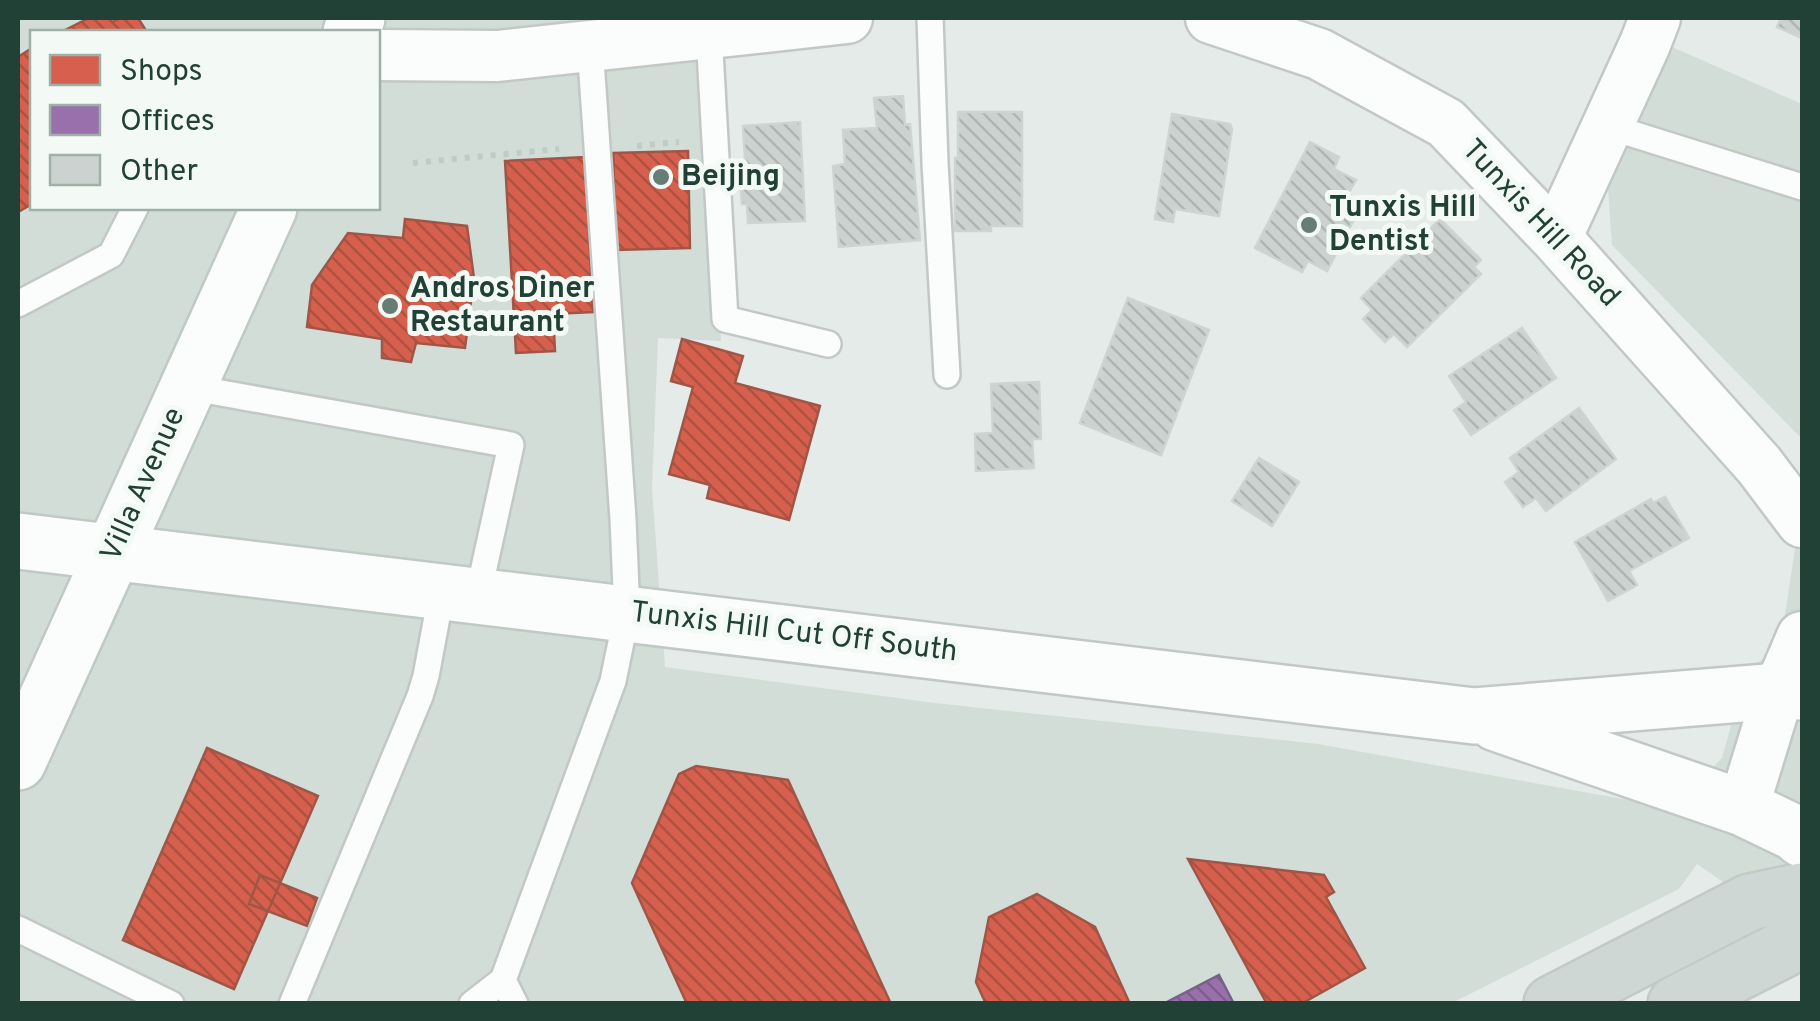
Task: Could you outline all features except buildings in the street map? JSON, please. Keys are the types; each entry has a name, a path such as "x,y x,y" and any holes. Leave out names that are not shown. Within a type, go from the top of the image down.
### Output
{"main road":[{"name":"Villa Avenue","path":"18,762 269,210"},
{"path":"18,541 113,552"},
{"name":"Tunxis Hill Cut Off South","path":"113,552 1474,716 1791,692"},
{"name":"Tunxis Hill Cut Off South","path":"1474,716 1743,808 1802,839"},
{"path":"1552,1004 1750,902 1802,891"},
{"path":"1676,1004 1784,949 1802,931"}],"street":[{"path":"380,34 498,56 847,18"},
{"name":"Tunxis Hill Road","path":"1211,18 1319,54 1446,123 1556,238 1759,464 1802,522"},
{"path":"1556,238 1654,18"},
{"path":"1743,808 1791,692 1802,638"}],"lane":[{"path":"930,18 947,375"},
{"path":"709,33 725,319 828,344"},
{"path":"472,1004 509,992 612,681 627,613 624,519 590,46"},
{"path":"1607,126 1802,187"},
{"path":"18,304 111,254 134,210"},
{"path":"188,387 511,445 420,696 292,1004"},
{"path":"18,929 171,1004"}],"shaded area":[{"path":"18,18 713,18 721,341 658,338 652,488 665,667 935,703 1318,744 1673,808 1722,758 1746,671 1780,647 1802,503 1802,936 1697,864 1679,889 1452,1003 18,1003"},
{"path":"1672,47 1802,104 1802,439 1612,245 1608,189"}],"place":[{"name":"Beijing","path":"661,177"},
{"name":"Tunxis Hill Dentist","path":"1309,225"},
{"name":"Andros Diner Restaurant","path":"390,306"}]}
